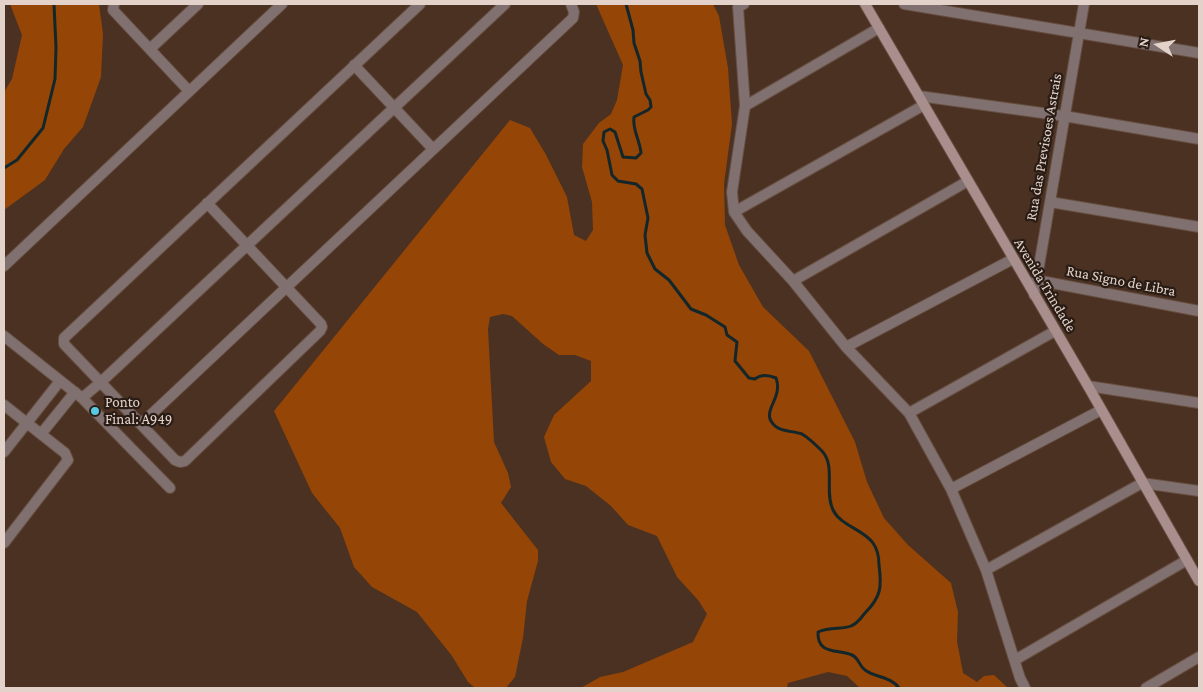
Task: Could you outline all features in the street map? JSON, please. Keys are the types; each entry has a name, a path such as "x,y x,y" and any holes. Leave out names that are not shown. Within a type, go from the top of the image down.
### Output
{"main road":[{"name":"Avenida Trindade","path":"865,4 1088,386 1199,581"}],"street":[{"path":"114,4 114,10 189,91"},
{"path":"150,49 198,4"},
{"path":"4,266 282,4"},
{"path":"207,203 321,324 321,329 185,461 180,462 175,460 64,344 64,338 207,203 354,65 420,4"},
{"path":"41,434 78,395 101,382 505,4"},
{"path":"141,424 573,18 574,12 571,4"},
{"path":"744,4 738,7 745,106 732,192 734,212 747,231 793,281 846,347 909,413 951,489 986,570 1020,678 1025,688"},
{"path":"904,4 1199,53"},
{"name":"Rua das Previsoes Astrais","path":"1034,295 1084,4"},
{"path":"745,106 879,28"},
{"path":"354,65 433,149"},
{"path":"734,212 921,101 1064,116 1199,139"},
{"path":"793,281 968,181"},
{"path":"1050,202 1199,227"},
{"path":"846,347 1013,260"},
{"name":"Rua Signo de Libra","path":"1036,280 1199,311"},
{"path":"909,413 1055,331"},
{"path":"4,336 78,395 170,488"},
{"path":"4,452 60,381"},
{"path":"1088,386 1199,404"},
{"path":"4,405 66,453 68,460 4,543"},
{"path":"951,489 1101,410"},
{"path":"986,570 1142,483 1199,491"},
{"path":"1015,660 1187,560"},
{"path":"1146,688 1199,657"}],"shaded area":[{"path":"10,4 99,4 103,34 101,77 83,127 64,149 45,180 4,210 4,92 12,79 22,35"},
{"path":"596,4 713,4 719,16 728,68 732,124 724,184 725,225 739,265 763,307 809,351 855,442 867,482 884,518 908,545 951,583 958,612 957,641 963,673 977,682 984,676 994,675 1008,688 860,688 847,676 828,672 788,683 787,688 581,688 600,677 623,672 693,642 707,614 698,600 677,577 657,536 628,525 611,506 586,486 565,479 551,462 544,437 554,415 591,381 591,361 575,355 559,355 543,344 512,316 503,314 490,317 488,329 494,442 508,473 511,487 501,503 538,550 538,561 527,601 523,638 515,677 506,688 475,688 468,682 452,656 417,612 372,587 354,567 340,528 312,493 274,411 510,120 530,128 567,197 574,235 586,241 593,230 592,202 582,167 583,144 599,123 611,114 617,100 623,65"}],"waterway":[{"path":"4,168 17,160 43,128 55,79 54,4"},
{"path":"626,4 646,94 650,100 651,107 634,117 634,126 641,153 636,158 623,157 615,132 610,129 604,132 603,141 607,150 612,175 618,181 636,184 642,189 648,218 645,235 647,253 655,269 669,280 691,309 706,315 725,327 727,335 737,342 735,361 749,378 755,379 760,376 776,378 778,385 776,397 769,416 774,425 777,428 802,434 817,446 826,457 829,472 829,495 833,510 841,520 864,534 875,546 878,557 880,586 874,602 857,622 847,627 818,632 819,639 825,648 852,655 865,670 891,681 899,688"}],"place":[{"name":"Ponto Final: A949","path":"95,411"}]}
